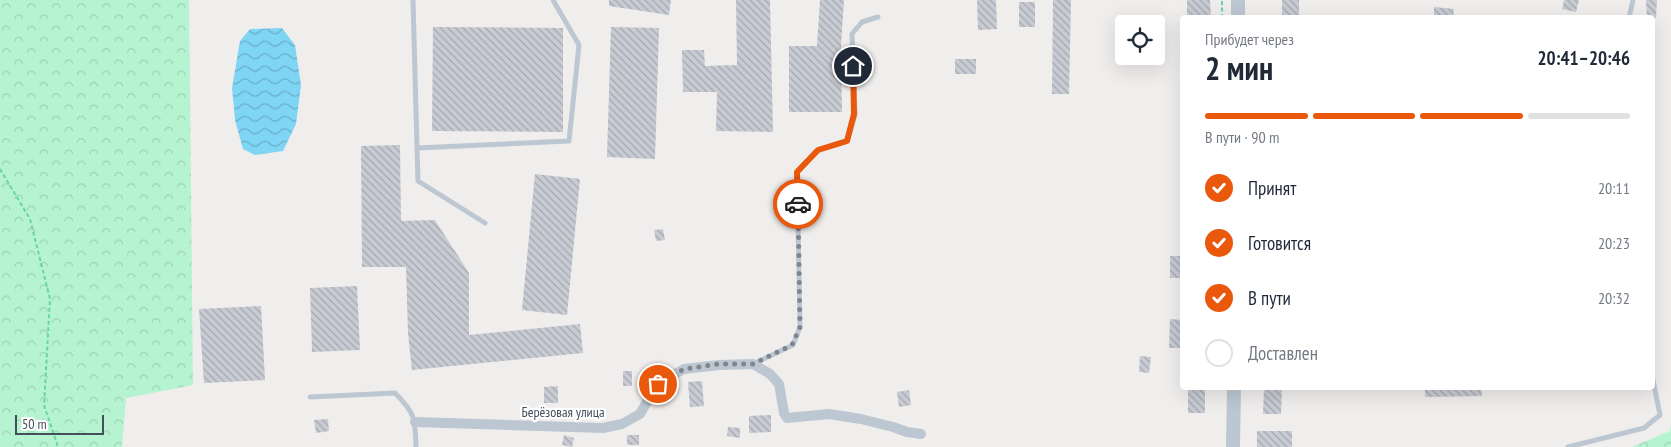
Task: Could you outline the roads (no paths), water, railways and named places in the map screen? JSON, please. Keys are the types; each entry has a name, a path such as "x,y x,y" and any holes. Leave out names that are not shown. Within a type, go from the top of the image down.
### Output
{"street":[{"path":"1238,0 1238,15"},
{"name":"Берёзовая улица","path":"415,422 603,428 622,424 640,414 658,384 684,369 719,364 753,364"},
{"path":"753,364 770,374 778,384 784,413 787,418 828,414 861,419 921,434"},
{"path":"1233,447 1234,390"}],"lane":[{"path":"413,0 418,181 485,223"},
{"path":"417,148 569,141 579,45 553,0"},
{"path":"1630,15 1633,0"},
{"path":"753,364 792,345 800,327 797,172 818,150 847,141 854,114 852,34 862,22 878,17"},
{"path":"1568,447 1644,428 1660,415 1655,390"},
{"path":"310,397 395,393 409,407 415,422 416,447"}],"water":[{"path":"282,28 295,45 301,85 296,124 283,151 255,155 243,149 235,120 232,88 240,41 250,29"}]}
